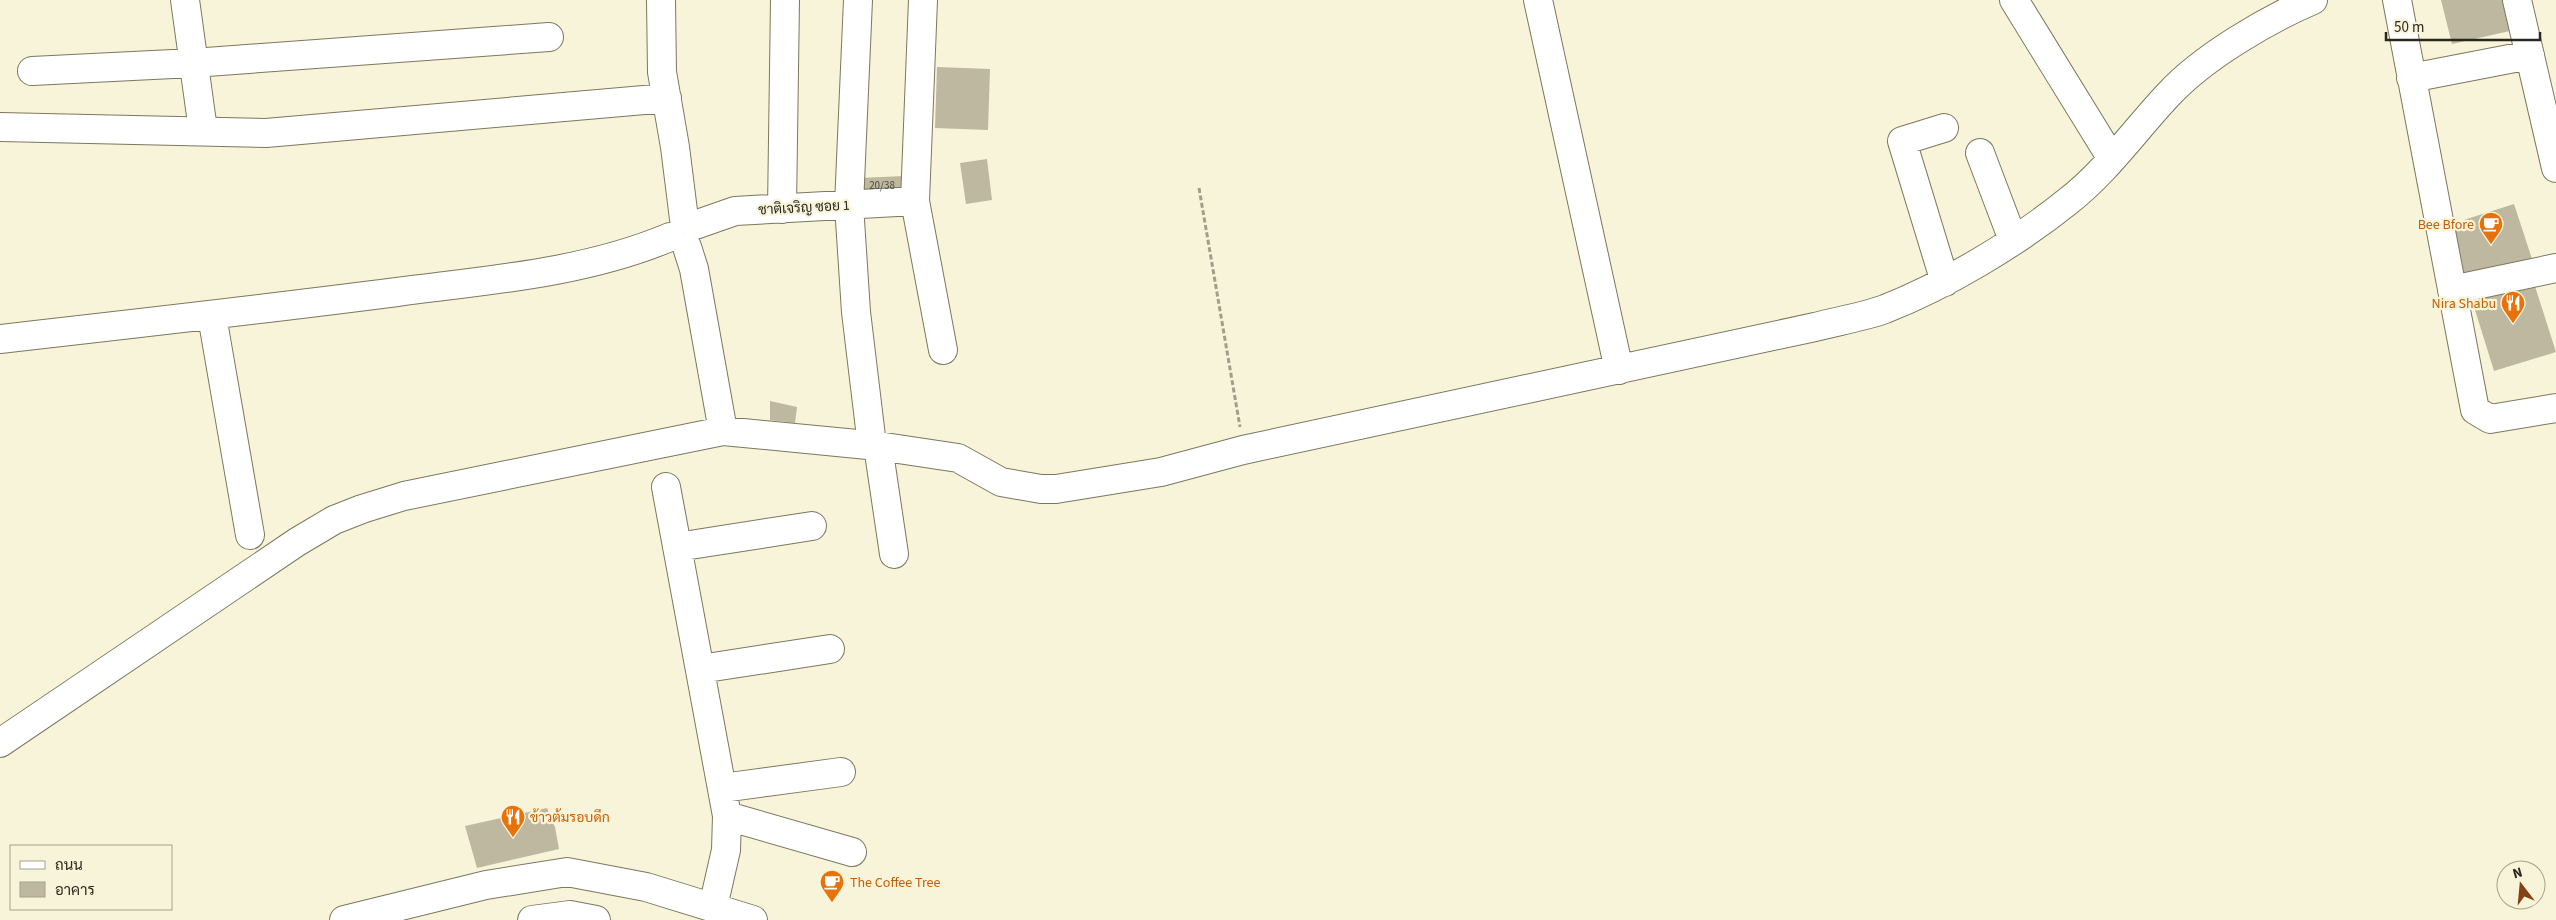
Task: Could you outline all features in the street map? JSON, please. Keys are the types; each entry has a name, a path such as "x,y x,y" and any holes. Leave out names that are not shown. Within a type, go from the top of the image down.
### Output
{"street":[{"path":"185,0 203,130"},
{"path":"661,0 661,63 684,232 694,269 723,431"},
{"path":"782,208 785,0"},
{"path":"858,0 849,205 856,312 875,446 894,554"},
{"path":"923,0 916,201 943,350"},
{"path":"1538,0 1619,370"},
{"path":"2014,0 2112,158"},
{"path":"0,743 297,542 334,520 404,496 723,431 875,446 958,458 1001,482 1025,488 1056,490 1161,472 1243,450 1816,327 1883,310 1944,282 2012,240 2067,202 2112,158 2169,93 2200,64 2288,10 2312,0"},
{"path":"2396,0 2475,410 2490,418 2556,408"},
{"path":"2517,0 2556,168"},
{"path":"32,71 194,64 550,37"},
{"path":"2411,78 2530,56"},
{"path":"0,127 203,130 266,133 667,98"},
{"path":"1944,128 1902,141 1944,282"},
{"path":"1980,153 2012,240"},
{"name":"ชาติเจริญ ซอย 1","path":"0,339 212,316 518,276 630,252 735,211 916,201"},
{"path":"2452,290 2556,268"},
{"path":"212,316 250,535"},
{"path":"666,487 728,816 726,850 713,907"},
{"path":"676,547 812,526"},
{"path":"700,669 830,649"},
{"path":"722,788 841,772"},
{"path":"728,816 852,852"},
{"path":"344,920 486,885 567,872 646,887 753,920"},
{"path":"532,920 570,916 596,920"}],"path":[{"path":"1199,188 1243,450"}],"building":[{"path":"2441,0 2503,0 2510,31 2452,44"},
{"path":"937,67 990,69 988,130 935,128"},
{"path":"987,159 992,200 966,204 960,163"},
{"path":"904,176 905,192 861,194 860,178"},
{"name":"Bee Bfore","path":"2514,204 2534,265 2468,286 2448,225"},
{"name":"Nira Shabu","path":"2532,277 2556,352 2494,371 2471,297"},
{"path":"770,401 797,407 795,423 770,420"},
{"name":"ข้าวต้มรอบดึก","path":"547,808 555,827 559,849 477,868 465,826"}],"place":[{"name":"Bee Bfore","path":"2491,245"},
{"name":"Nira Shabu","path":"2513,324"},
{"name":"ข้าวต้มรอบดึก","path":"513,838"},
{"name":"The Coffee Tree","path":"832,903"}]}
